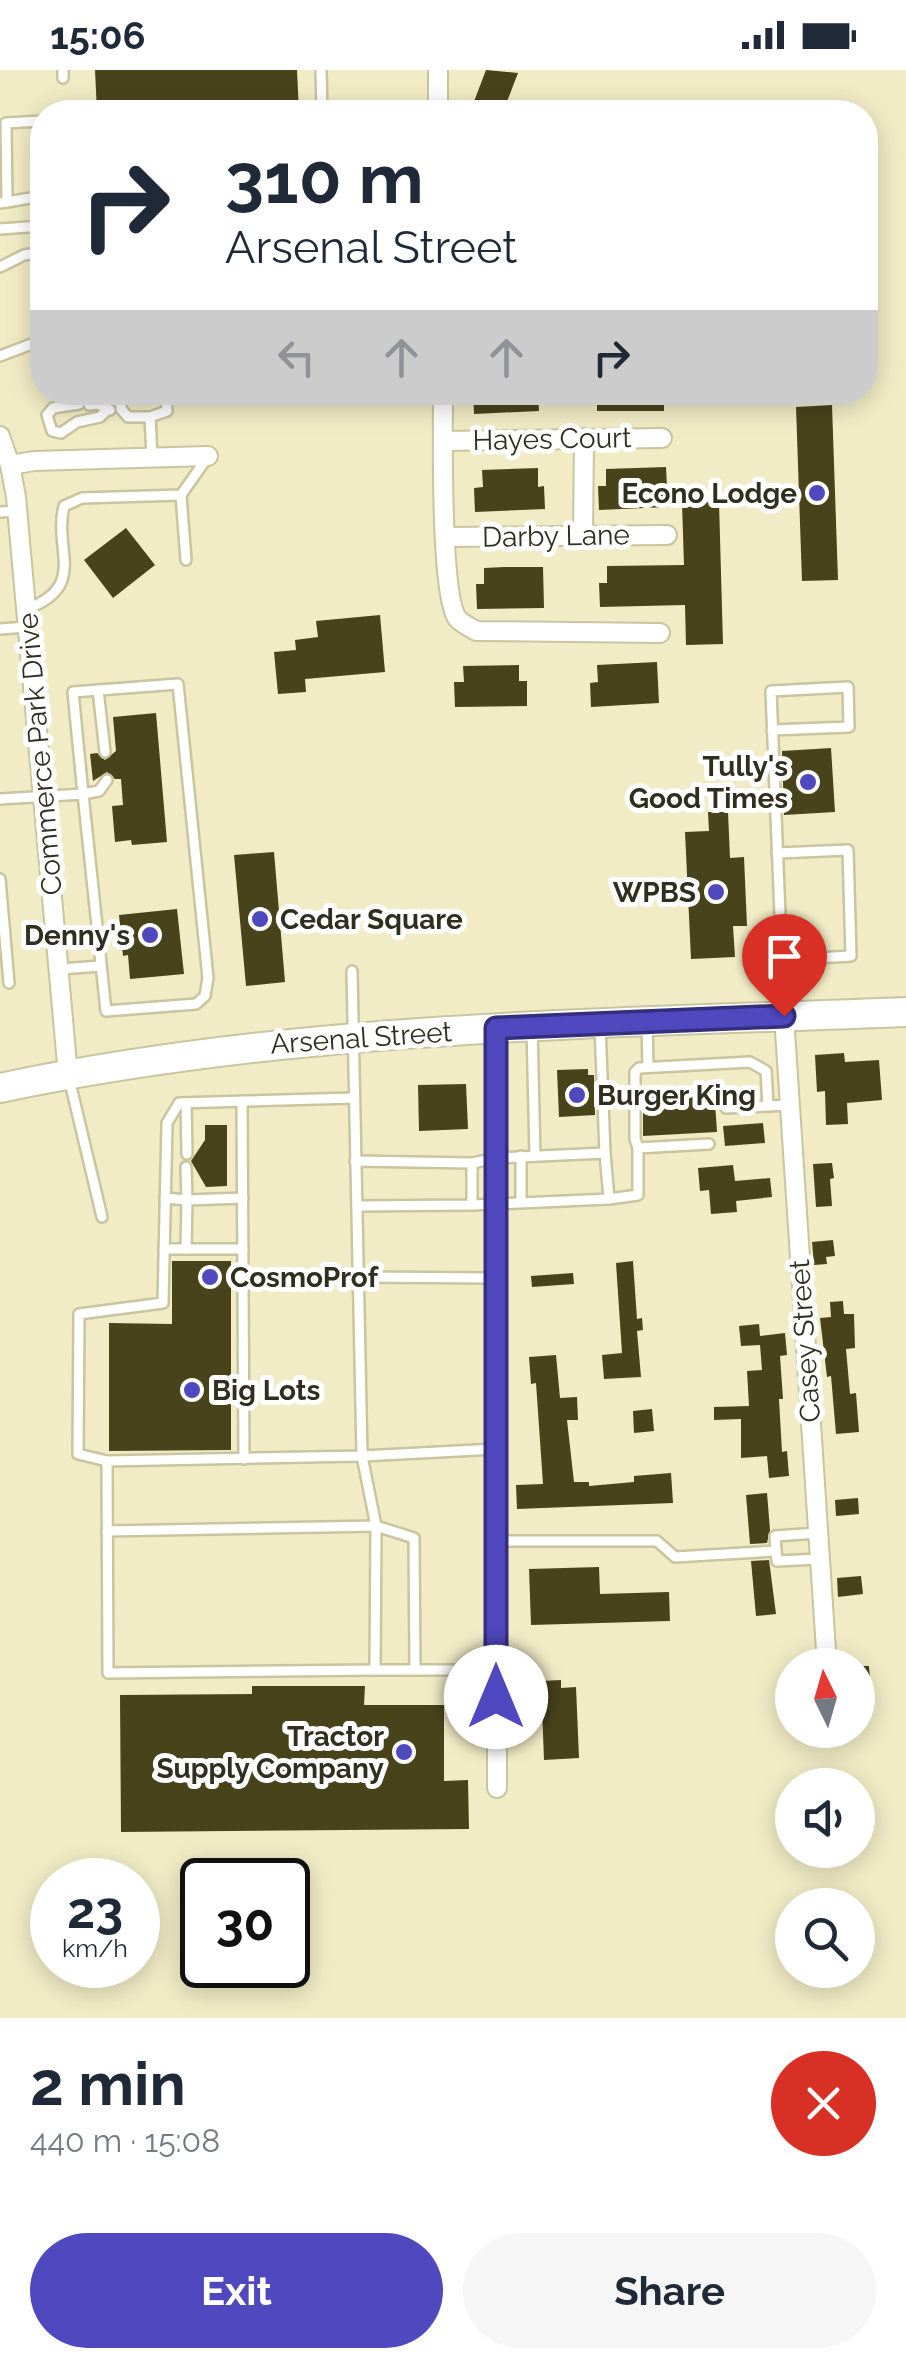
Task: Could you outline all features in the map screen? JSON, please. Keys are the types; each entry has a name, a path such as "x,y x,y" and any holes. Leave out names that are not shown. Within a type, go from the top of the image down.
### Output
{"highway":[{"name":"Arsenal Street","path":"0,1088 261,1045 353,1036 906,1012"}],"street":[{"path":"438,70 438,100"},
{"path":"443,405 446,537 456,617 476,631 660,633"},
{"name":"Commerce Park Drive","path":"0,436 10,465 9,512 28,618 68,1075"},
{"path":"583,537 584,438"},
{"name":"Hayes Court","path":"443,440 662,438"},
{"path":"10,465 208,456"},
{"name":"Darby Lane","path":"446,537 667,535"},
{"name":"Casey Street","path":"784,1016 826,1648"},
{"path":"496,1028 498,1788"}],"lane":[{"path":"321,70 322,100"},
{"path":"30,122 6,123 4,202 30,198"},
{"path":"0,229 30,227"},
{"path":"0,268 30,254"},
{"path":"0,356 30,346"},
{"path":"76,405 53,408 47,415 52,430 61,433 77,422 100,417 107,410"},
{"path":"100,405 107,410 121,409"},
{"path":"121,405 128,416 150,417 167,412 167,405"},
{"path":"150,417 152,457"},
{"path":"186,560 181,495 208,456"},
{"path":"0,629 28,618 63,580 66,567 61,518 64,506 71,500 181,495"},
{"path":"178,684 208,978 206,996 196,1004 106,1011 83,794 73,692 178,684"},
{"path":"772,730 849,727 848,687 771,692 772,730 784,1016"},
{"path":"98,690 105,752"},
{"path":"0,799 99,792 106,780"},
{"path":"777,853 848,850 851,956 782,960"},
{"path":"0,879 10,984"},
{"path":"60,970 101,966"},
{"path":"352,971 362,1456 376,1526 375,1670"},
{"path":"647,1022 648,1066"},
{"path":"600,1024 610,1199"},
{"path":"532,1026 535,1156"},
{"path":"357,1206 472,1205 638,1196 635,1072 648,1066 750,1062 762,1066 768,1080 768,1106"},
{"path":"68,1075 102,1217"},
{"path":"182,1103 354,1098"},
{"path":"242,1101 244,1459"},
{"path":"182,1103 187,1154"},
{"path":"182,1103 167,1124 163,1303 79,1314 78,1454 107,1461 496,1449"},
{"path":"726,1108 790,1105"},
{"path":"638,1148 709,1144"},
{"path":"356,1160 472,1162 605,1153"},
{"path":"520,1156 521,1201"},
{"path":"472,1162 472,1205"},
{"path":"186,1166 186,1249"},
{"path":"165,1198 243,1198"},
{"path":"164,1249 243,1249"},
{"path":"358,1277 496,1278"},
{"path":"107,1461 108,1673 496,1670"},
{"path":"107,1531 376,1526 414,1538 415,1670"},
{"path":"818,1532 775,1536 776,1551 777,1561 820,1558"},
{"path":"496,1541 657,1542 675,1556 776,1551"}],"building":[{"path":"95,70 297,70 298,100 96,100"},
{"path":"486,70 518,73 508,100 475,100"},
{"path":"474,405 539,405 539,411 474,414"},
{"path":"597,405 664,405 664,411 597,411"},
{"name":"Econo Lodge","path":"832,405 838,580 802,581 796,407"},
{"path":"666,467 668,507 599,510 598,486 606,486 606,469"},
{"path":"538,468 538,487 544,486 545,509 475,512 474,488 483,487 482,470"},
{"name":"Econo Lodge","path":"719,502 723,644 686,645 685,605 600,607 599,583 607,583 607,566 684,565 682,503"},
{"path":"126,528 155,565 113,598 84,560"},
{"path":"543,567 544,608 477,609 476,584 484,584 484,568"},
{"path":"380,615 385,672 305,679 306,692 278,694 274,652 296,650 295,640 318,637 316,621"},
{"path":"657,662 659,703 591,707 590,683 598,682 597,665"},
{"path":"519,665 519,681 527,681 527,706 455,707 454,682 464,682 463,666"},
{"path":"156,713 167,842 115,842 112,806 123,805 121,779 107,772 93,781 90,754 97,753 105,760 116,751 113,717"},
{"name":"Tully's Good Times","path":"831,748 835,812 784,815 782,751"},
{"name":"WPBS","path":"708,812 728,812 730,858 744,857 747,926 733,926 735,957 691,959 685,832 709,831"},
{"name":"Cedar Square","path":"274,852 285,982 246,986 234,855"},
{"name":"Denny's","path":"177,909 184,974 130,979 128,955 123,956 119,915"},
{"path":"844,1053 845,1062 879,1060 882,1100 847,1103 848,1124 826,1125 825,1091 817,1092 815,1055"},
{"name":"Burger King","path":"588,1069 588,1075 594,1075 595,1115 559,1117 557,1070"},
{"path":"466,1084 468,1129 419,1131 418,1085"},
{"path":"714,1088 717,1132 643,1136 643,1113 649,1112 647,1092"},
{"path":"763,1123 765,1143 725,1146 723,1126"},
{"path":"205,1125 227,1125 227,1186 206,1187 191,1161 205,1140"},
{"path":"832,1163 832,1206 816,1207 813,1164"},
{"path":"733,1165 735,1181 770,1178 772,1197 736,1201 737,1212 711,1214 709,1190 700,1191 698,1168"},
{"path":"833,1240 835,1256 826,1257 827,1264 814,1265 812,1242"},
{"path":"172,1261 231,1261 231,1450 109,1451 109,1323 172,1324"},
{"path":"633,1261 637,1319 642,1318 643,1330 637,1331 641,1377 604,1379 602,1355 622,1353 616,1263"},
{"path":"573,1273 574,1284 532,1287 531,1276"},
{"path":"843,1301 844,1314 854,1314 855,1348 846,1349 850,1394 856,1393 859,1432 836,1434 820,1318 831,1317 830,1302"},
{"path":"759,1324 760,1336 785,1333 787,1355 780,1356 783,1399 779,1399 782,1452 787,1451 789,1476 769,1478 767,1456 741,1458 741,1419 714,1420 714,1407 749,1406 747,1371 762,1370 760,1345 741,1346 739,1326"},
{"path":"556,1355 560,1398 577,1397 578,1420 567,1420 574,1482 589,1482 589,1486 634,1482 634,1476 671,1473 673,1503 517,1509 516,1485 543,1484 536,1383 531,1384 529,1357"},
{"path":"652,1409 654,1431 634,1433 633,1411"},
{"path":"767,1493 767,1543 750,1544 746,1495"},
{"path":"858,1498 859,1514 836,1516 835,1500"},
{"path":"769,1560 776,1614 756,1616 751,1561"},
{"path":"599,1567 600,1594 669,1592 670,1621 531,1625 529,1569"},
{"path":"861,1576 863,1594 838,1597 837,1578"},
{"path":"561,1680 561,1688 576,1687 579,1758 544,1760 541,1681"},
{"path":"252,1686 365,1686 364,1705 444,1705 444,1781 468,1780 469,1829 121,1832 120,1695 252,1694"}],"place":[{"name":"Econo Lodge","path":"817,493"},
{"name":"Tully's Good Times","path":"808,782"},
{"name":"WPBS","path":"716,892"},
{"name":"Cedar Square","path":"260,919"},
{"name":"Denny's","path":"150,935"},
{"name":"Burger King","path":"577,1095"},
{"name":"CosmoProf","path":"210,1277"},
{"name":"Big Lots","path":"192,1390"},
{"name":"Tractor Supply Company","path":"404,1752"}],"route":[{"path":"496,1697 496,1028 784,1016"}]}
